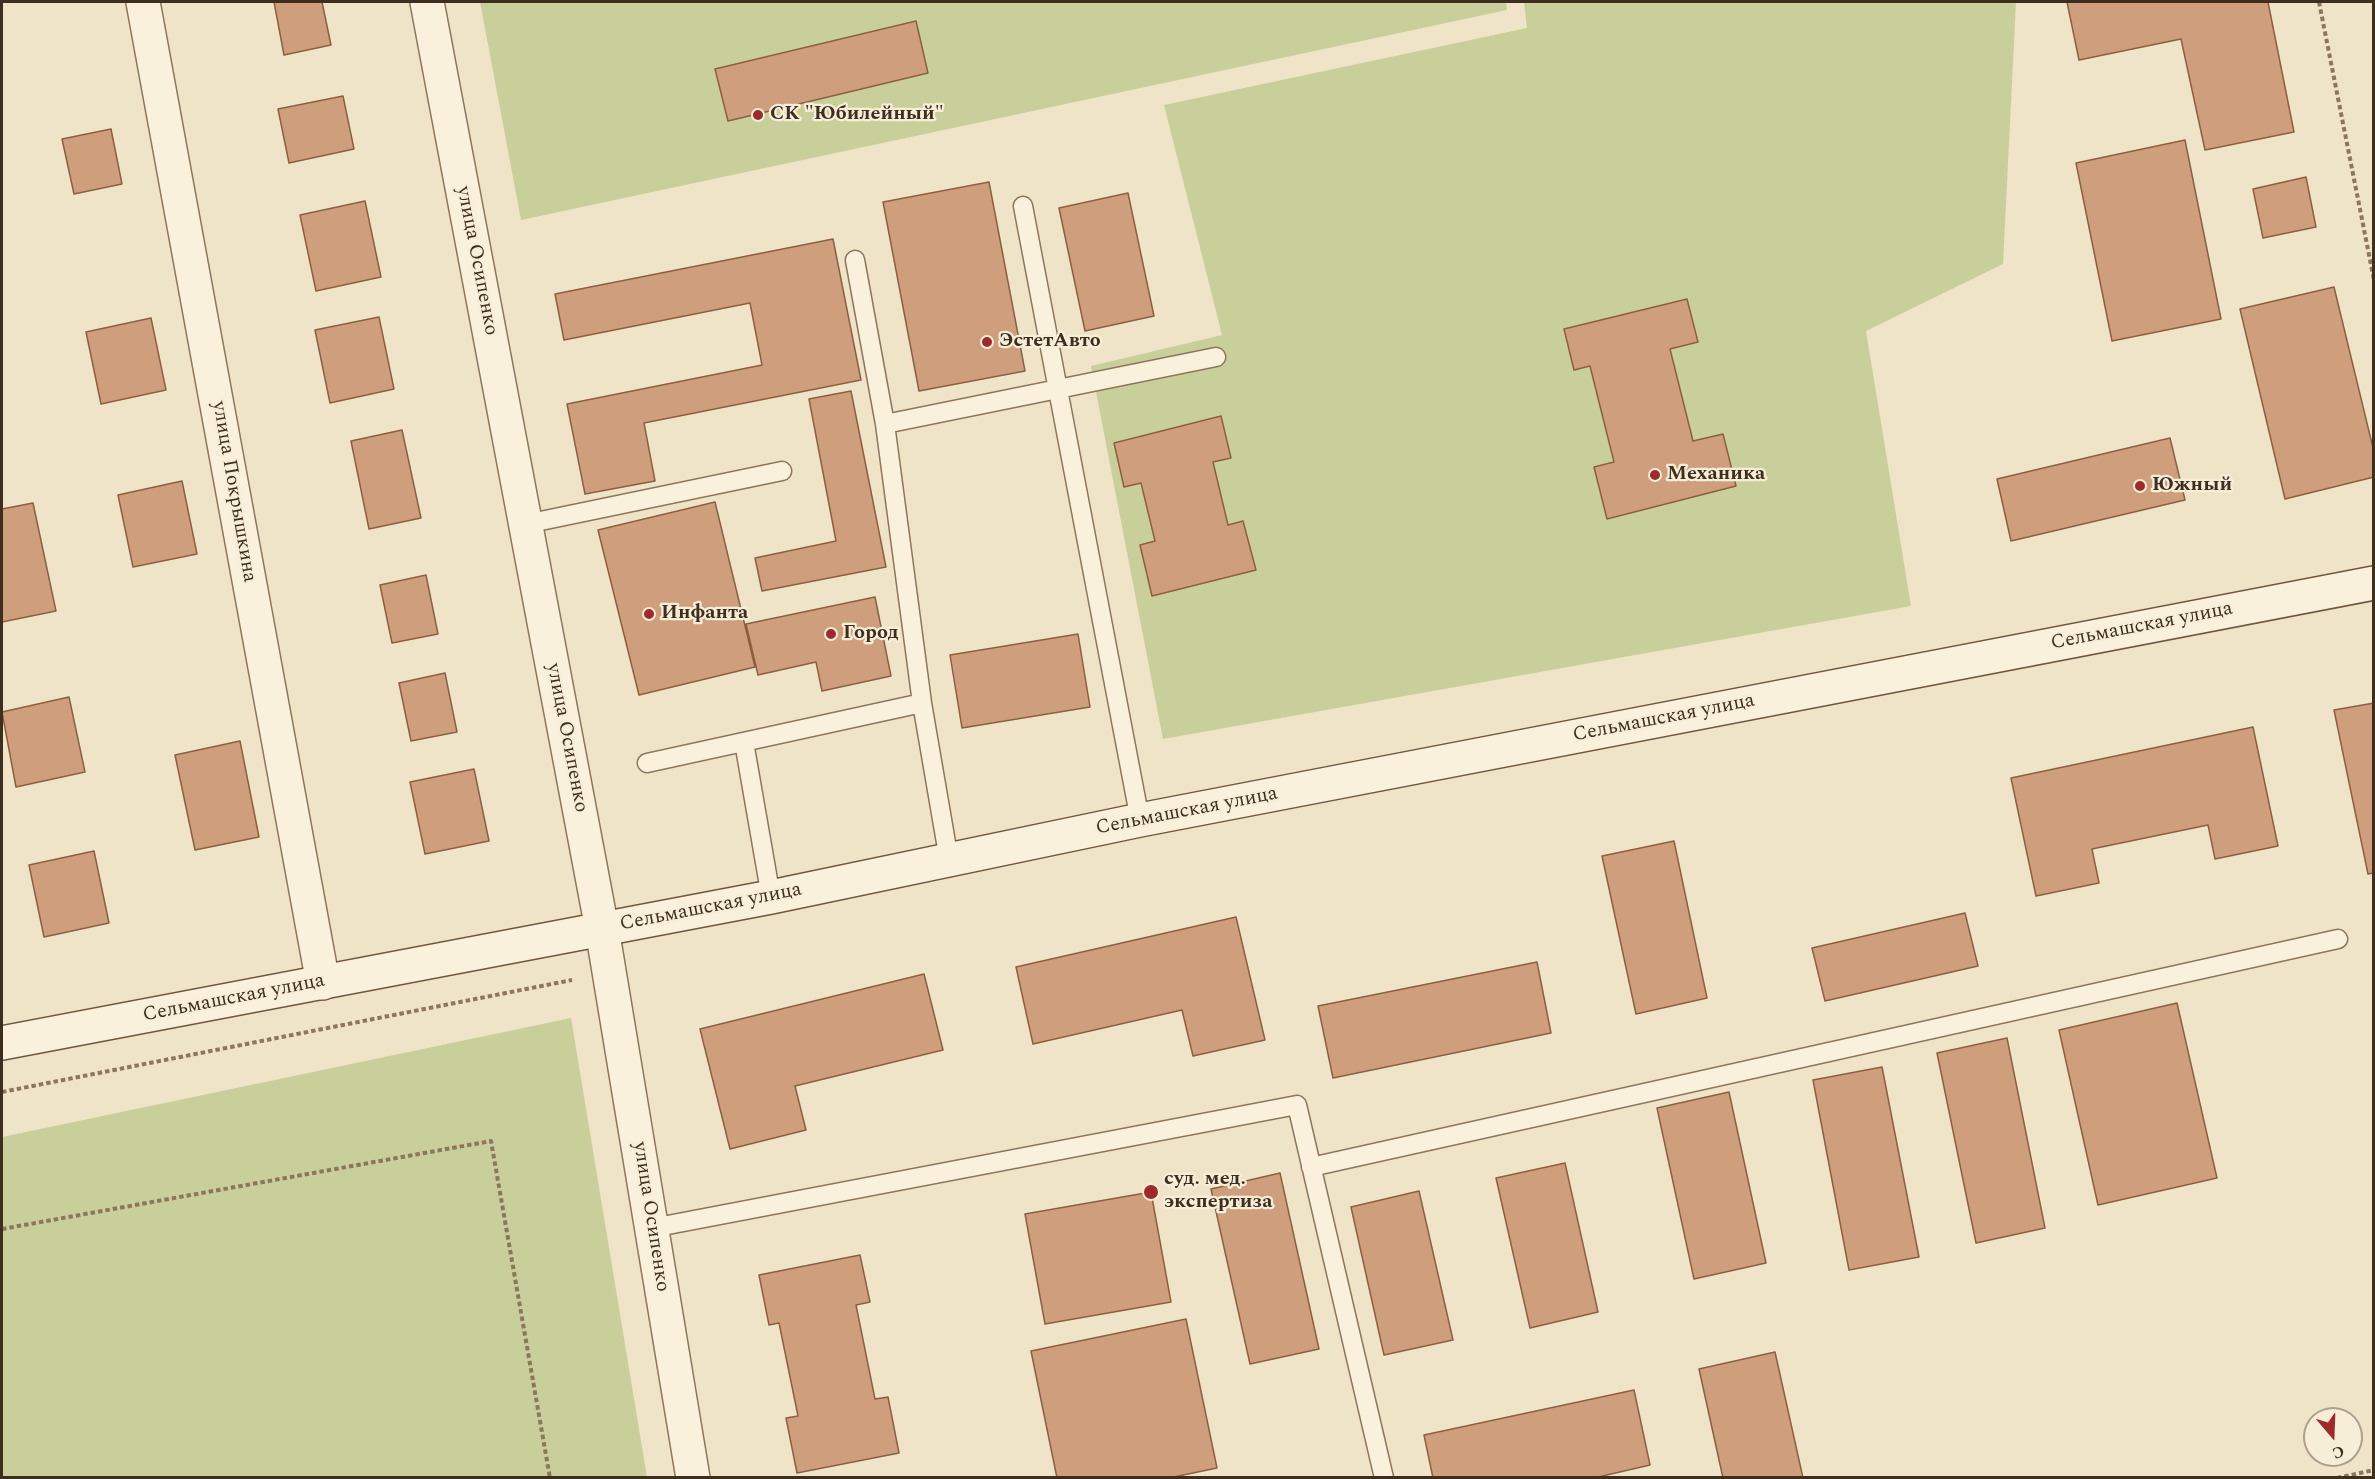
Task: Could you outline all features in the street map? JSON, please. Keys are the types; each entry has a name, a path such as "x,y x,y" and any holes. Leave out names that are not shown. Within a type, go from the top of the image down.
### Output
{"street":[{"name":"улица Покрышкина","path":"143,2 323,983"},
{"name":"улица Осипенко","path":"427,2 610,973 693,1478"},
{"name":"Сельмашская улица","path":"2,1043 771,897 1140,820 2373,583"}],"lane":[{"path":"1023,206 1140,820"},
{"path":"855,260 885,424 922,703 949,860"},
{"path":"885,424 1216,357"},
{"path":"526,524 782,471"},
{"path":"647,763 922,703"},
{"path":"744,742 771,897"},
{"path":"1311,1167 2338,939"},
{"path":"652,1228 1297,1105 1384,1478"}],"path":[{"path":"2319,2 2373,280"},
{"path":"2,1092 610,973"},
{"path":"2,1229 491,1141 550,1478"},
{"path":"2337,1478 2373,1470"}],"green space":[{"name":"СК \"Юбилейный\"","path":"480,2 1506,2 1507,10 521,220"},
{"path":"1524,2 2016,2 2003,264 1866,331 1911,606 1163,739 1091,366 1222,335 1164,105 1527,28"},
{"path":"571,1018 647,1477 2,1477 2,1137"}],"building":[{"path":"274,2 322,2 331,45 284,55"},
{"path":"2067,2 2268,2 2294,132 2205,150 2181,39 2079,60"},
{"path":"916,21 928,73 728,121 715,69"},
{"path":"343,96 354,149 289,163 278,109"},
{"path":"111,129 122,184 74,194 62,139"},
{"path":"2185,140 2221,319 2112,341 2076,163"},
{"path":"2306,177 2316,227 2263,238 2253,189"},
{"path":"989,182 1025,371 919,391 883,202"},
{"path":"1128,193 1154,316 1085,331 1059,208"},
{"path":"365,201 381,277 316,291 300,215"},
{"path":"833,239 861,380 644,423 655,481 585,494 567,404 762,365 750,303 564,340 555,294"},
{"path":"2334,287 2374,452 2374,477 2285,499 2240,309"},
{"path":"1687,299 1698,342 1670,349 1693,441 1723,434 1736,486 1607,519 1594,467 1614,462 1590,366 1574,370 1564,329"},
{"path":"379,317 394,389 330,403 315,330"},
{"path":"151,318 166,390 101,404 86,332"},
{"path":"851,391 886,567 762,591 755,558 836,541 809,399"},
{"path":"1221,416 1231,458 1213,462 1228,525 1243,521 1256,570 1152,596 1140,545 1155,541 1141,483 1124,487 1114,443"},
{"path":"402,430 421,518 369,529 351,441"},
{"path":"2170,438 2185,500 2011,541 1997,479"},
{"path":"182,481 197,554 133,567 118,495"},
{"path":"715,502 755,667 639,695 598,530"},
{"path":"33,503 56,611 2,622 2,509"},
{"path":"426,575 438,634 392,643 380,585"},
{"path":"875,597 891,676 822,691 816,662 758,675 746,624"},
{"path":"1078,634 1090,707 962,728 950,655"},
{"path":"445,673 457,732 411,741 399,683"},
{"path":"69,697 85,772 16,787 2,712"},
{"path":"2374,703 2374,873 2368,874 2334,710"},
{"path":"2253,727 2278,846 2215,859 2208,825 2092,849 2099,883 2036,896 2011,778"},
{"path":"240,741 259,837 195,850 175,755"},
{"path":"474,769 489,841 425,854 410,782"},
{"path":"1674,841 1707,998 1636,1014 1602,856"},
{"path":"94,851 109,923 44,937 29,865"},
{"path":"1965,913 1978,966 1825,1001 1812,948"},
{"path":"1236,917 1265,1040 1193,1056 1182,1010 1033,1044 1016,967"},
{"path":"1537,962 1551,1033 1333,1078 1318,1006"},
{"path":"924,974 943,1050 795,1086 806,1130 730,1149 700,1029"},
{"path":"2177,1003 2217,1178 2098,1205 2059,1030"},
{"path":"2007,1038 2045,1228 1976,1243 1937,1053"},
{"path":"1882,1067 1919,1257 1849,1270 1813,1080"},
{"path":"1729,1092 1766,1263 1694,1279 1657,1108"},
{"path":"1565,1163 1598,1312 1530,1328 1496,1178"},
{"path":"1280,1173 1319,1349 1250,1364 1211,1189"},
{"path":"1419,1191 1453,1340 1384,1355 1351,1207"},
{"path":"1151,1192 1171,1302 1045,1324 1025,1214"},
{"path":"860,1255 870,1302 856,1305 875,1399 888,1397 899,1453 797,1473 786,1418 798,1416 779,1323 769,1325 759,1275"},
{"path":"1186,1319 1217,1468 1169,1478 1057,1478 1031,1351"},
{"path":"1775,1352 1803,1478 1723,1478 1699,1369"},
{"path":"1634,1390 1650,1465 1594,1478 1433,1478 1424,1435"}],"place":[{"name":"СК \"Юбилейный\"","path":"758,115"},
{"name":"ЭстетАвто","path":"987,342"},
{"name":"Механика","path":"1655,475"},
{"name":"Южный","path":"2140,486"},
{"name":"Инфанта","path":"649,614"},
{"name":"Город","path":"831,634"},
{"name":"суд. мед. экспертиза","path":"1151,1192"}]}
